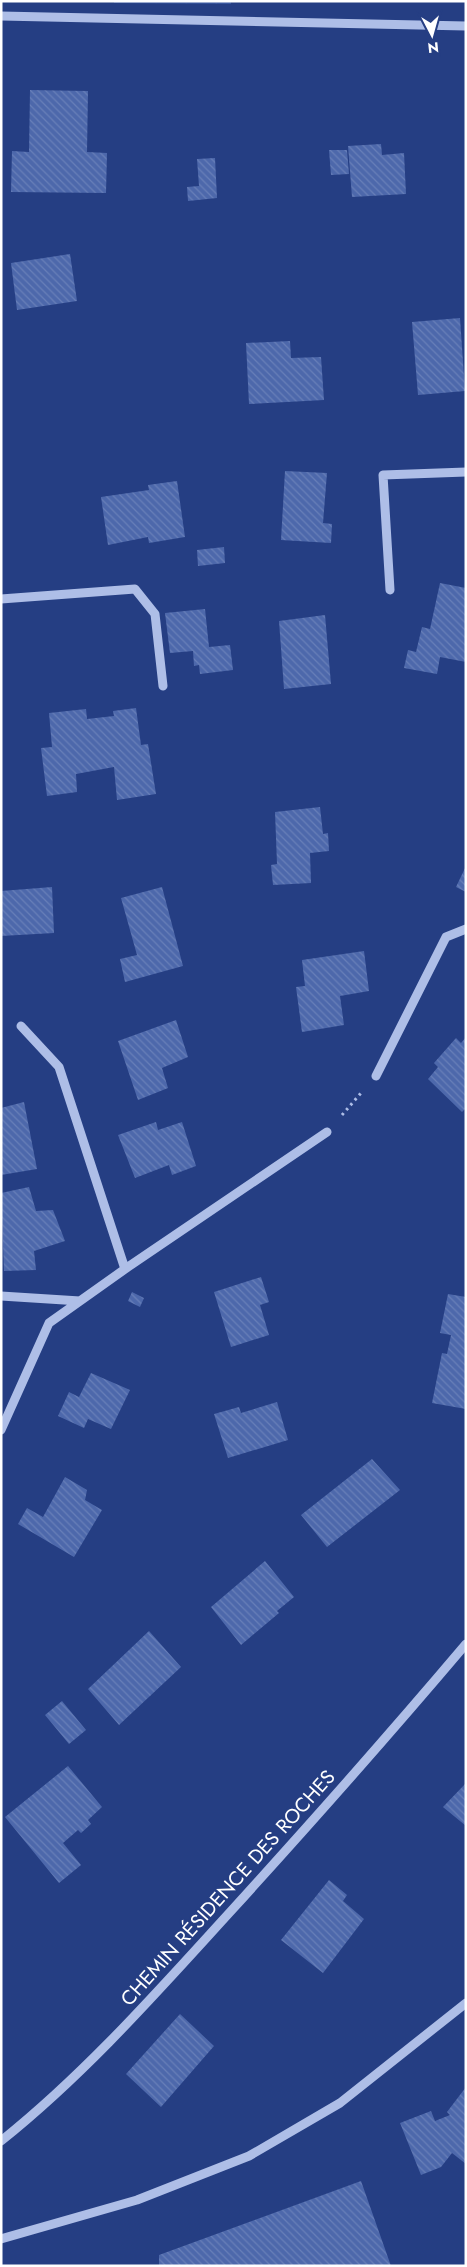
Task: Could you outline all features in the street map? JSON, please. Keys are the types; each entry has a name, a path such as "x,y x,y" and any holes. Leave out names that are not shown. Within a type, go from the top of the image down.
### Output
{"street":[{"path":"1,16 466,26"},
{"path":"390,590 383,475 466,472"},
{"path":"1,599 135,589 155,614 163,686"},
{"path":"376,1076 446,937 466,929"},
{"path":"21,1026 59,1067 125,1269"},
{"path":"1,1430 49,1323 327,1132"},
{"path":"1,1296 80,1301"},
{"name":"CHEMIN RÉSIDENCE DES ROCHES","path":"1,2141 72,2080 146,2005 379,1747 466,1644"},
{"path":"1,2239 137,2200 249,2156 340,2103 466,2003"}],"path":[{"path":"327,1132 376,1076"}],"green space":[{"path":"114,1 231,1 231,4 114,3"}],"building":[{"path":"30,90 88,91 87,152 107,153 106,193 11,192 12,151 29,152"},
{"path":"381,144 382,155 404,153 406,194 352,197 348,146"},
{"path":"329,150 347,150 349,174 331,175"},
{"path":"215,158 217,198 188,201 187,187 199,186 197,159"},
{"path":"70,254 77,301 17,310 11,263"},
{"path":"460,318 465,391 418,395 412,322"},
{"path":"290,341 291,358 321,357 324,400 249,404 246,343"},
{"path":"285,471 327,473 323,523 332,524 331,543 281,540"},
{"path":"177,481 185,537 149,543 148,537 108,545 101,497 149,490 148,485"},
{"path":"224,547 225,563 198,566 197,550"},
{"path":"440,583 466,588 466,662 440,657 437,674 404,668 408,650 416,652 422,627 430,629"},
{"path":"205,609 209,647 230,645 233,670 200,674 199,665 194,666 193,651 170,653 165,613"},
{"path":"325,615 331,684 284,689 279,621"},
{"path":"136,708 141,745 148,744 156,794 117,800 114,767 76,774 77,792 47,796 41,748 52,747 49,713 86,709 87,719 114,716 113,711"},
{"path":"320,807 323,834 328,833 329,851 310,853 311,883 273,885 271,865 277,864 275,812"},
{"path":"466,866 466,892 456,887"},
{"path":"52,887 54,933 1,936 1,891"},
{"path":"162,887 183,966 125,982 120,959 137,955 121,898"},
{"path":"364,951 369,991 340,996 344,1025 302,1032 296,987 305,986 302,960"},
{"path":"176,1020 188,1057 162,1068 168,1088 138,1100 118,1041"},
{"path":"466,1037 466,1108 462,1112 428,1079 438,1067 434,1063 456,1038 461,1043"},
{"path":"24,1102 37,1169 1,1175 1,1108"},
{"path":"156,1122 158,1130 182,1122 196,1166 172,1175 169,1165 135,1178 118,1135"},
{"path":"29,1187 36,1211 53,1210 65,1241 34,1251 36,1270 4,1271 1,1193"},
{"path":"261,1277 269,1302 260,1305 269,1335 231,1347 214,1292"},
{"path":"132,1292 144,1298 140,1307 128,1301"},
{"path":"448,1294 466,1297 466,1409 432,1403 442,1353 447,1354 451,1335 440,1333"},
{"path":"91,1373 130,1390 111,1429 88,1419 84,1428 58,1416 69,1392 79,1397"},
{"path":"277,1402 288,1440 228,1458 214,1414 239,1407 241,1413"},
{"path":"372,1459 400,1490 327,1547 301,1515"},
{"path":"65,1477 87,1490 85,1500 102,1510 74,1557 18,1524 27,1508 43,1517"},
{"path":"265,1561 294,1597 277,1611 279,1613 241,1645 211,1607"},
{"path":"149,1631 181,1667 119,1725 88,1689"},
{"path":"62,1701 86,1730 69,1744 45,1715"},
{"path":"68,1766 102,1807 88,1820 91,1824 81,1833 78,1830 63,1843 81,1865 59,1883 5,1817"},
{"path":"466,1783 466,1826 443,1807"},
{"path":"329,1880 347,1895 343,1901 364,1919 323,1973 281,1940"},
{"path":"180,2014 214,2046 161,2107 126,2074"},
{"path":"466,2087 466,2164 452,2153 441,2167 421,2175 400,2123 431,2111 435,2121 450,2115 447,2112"},
{"path":"361,2181 391,2266 159,2266 159,2255"}]}
